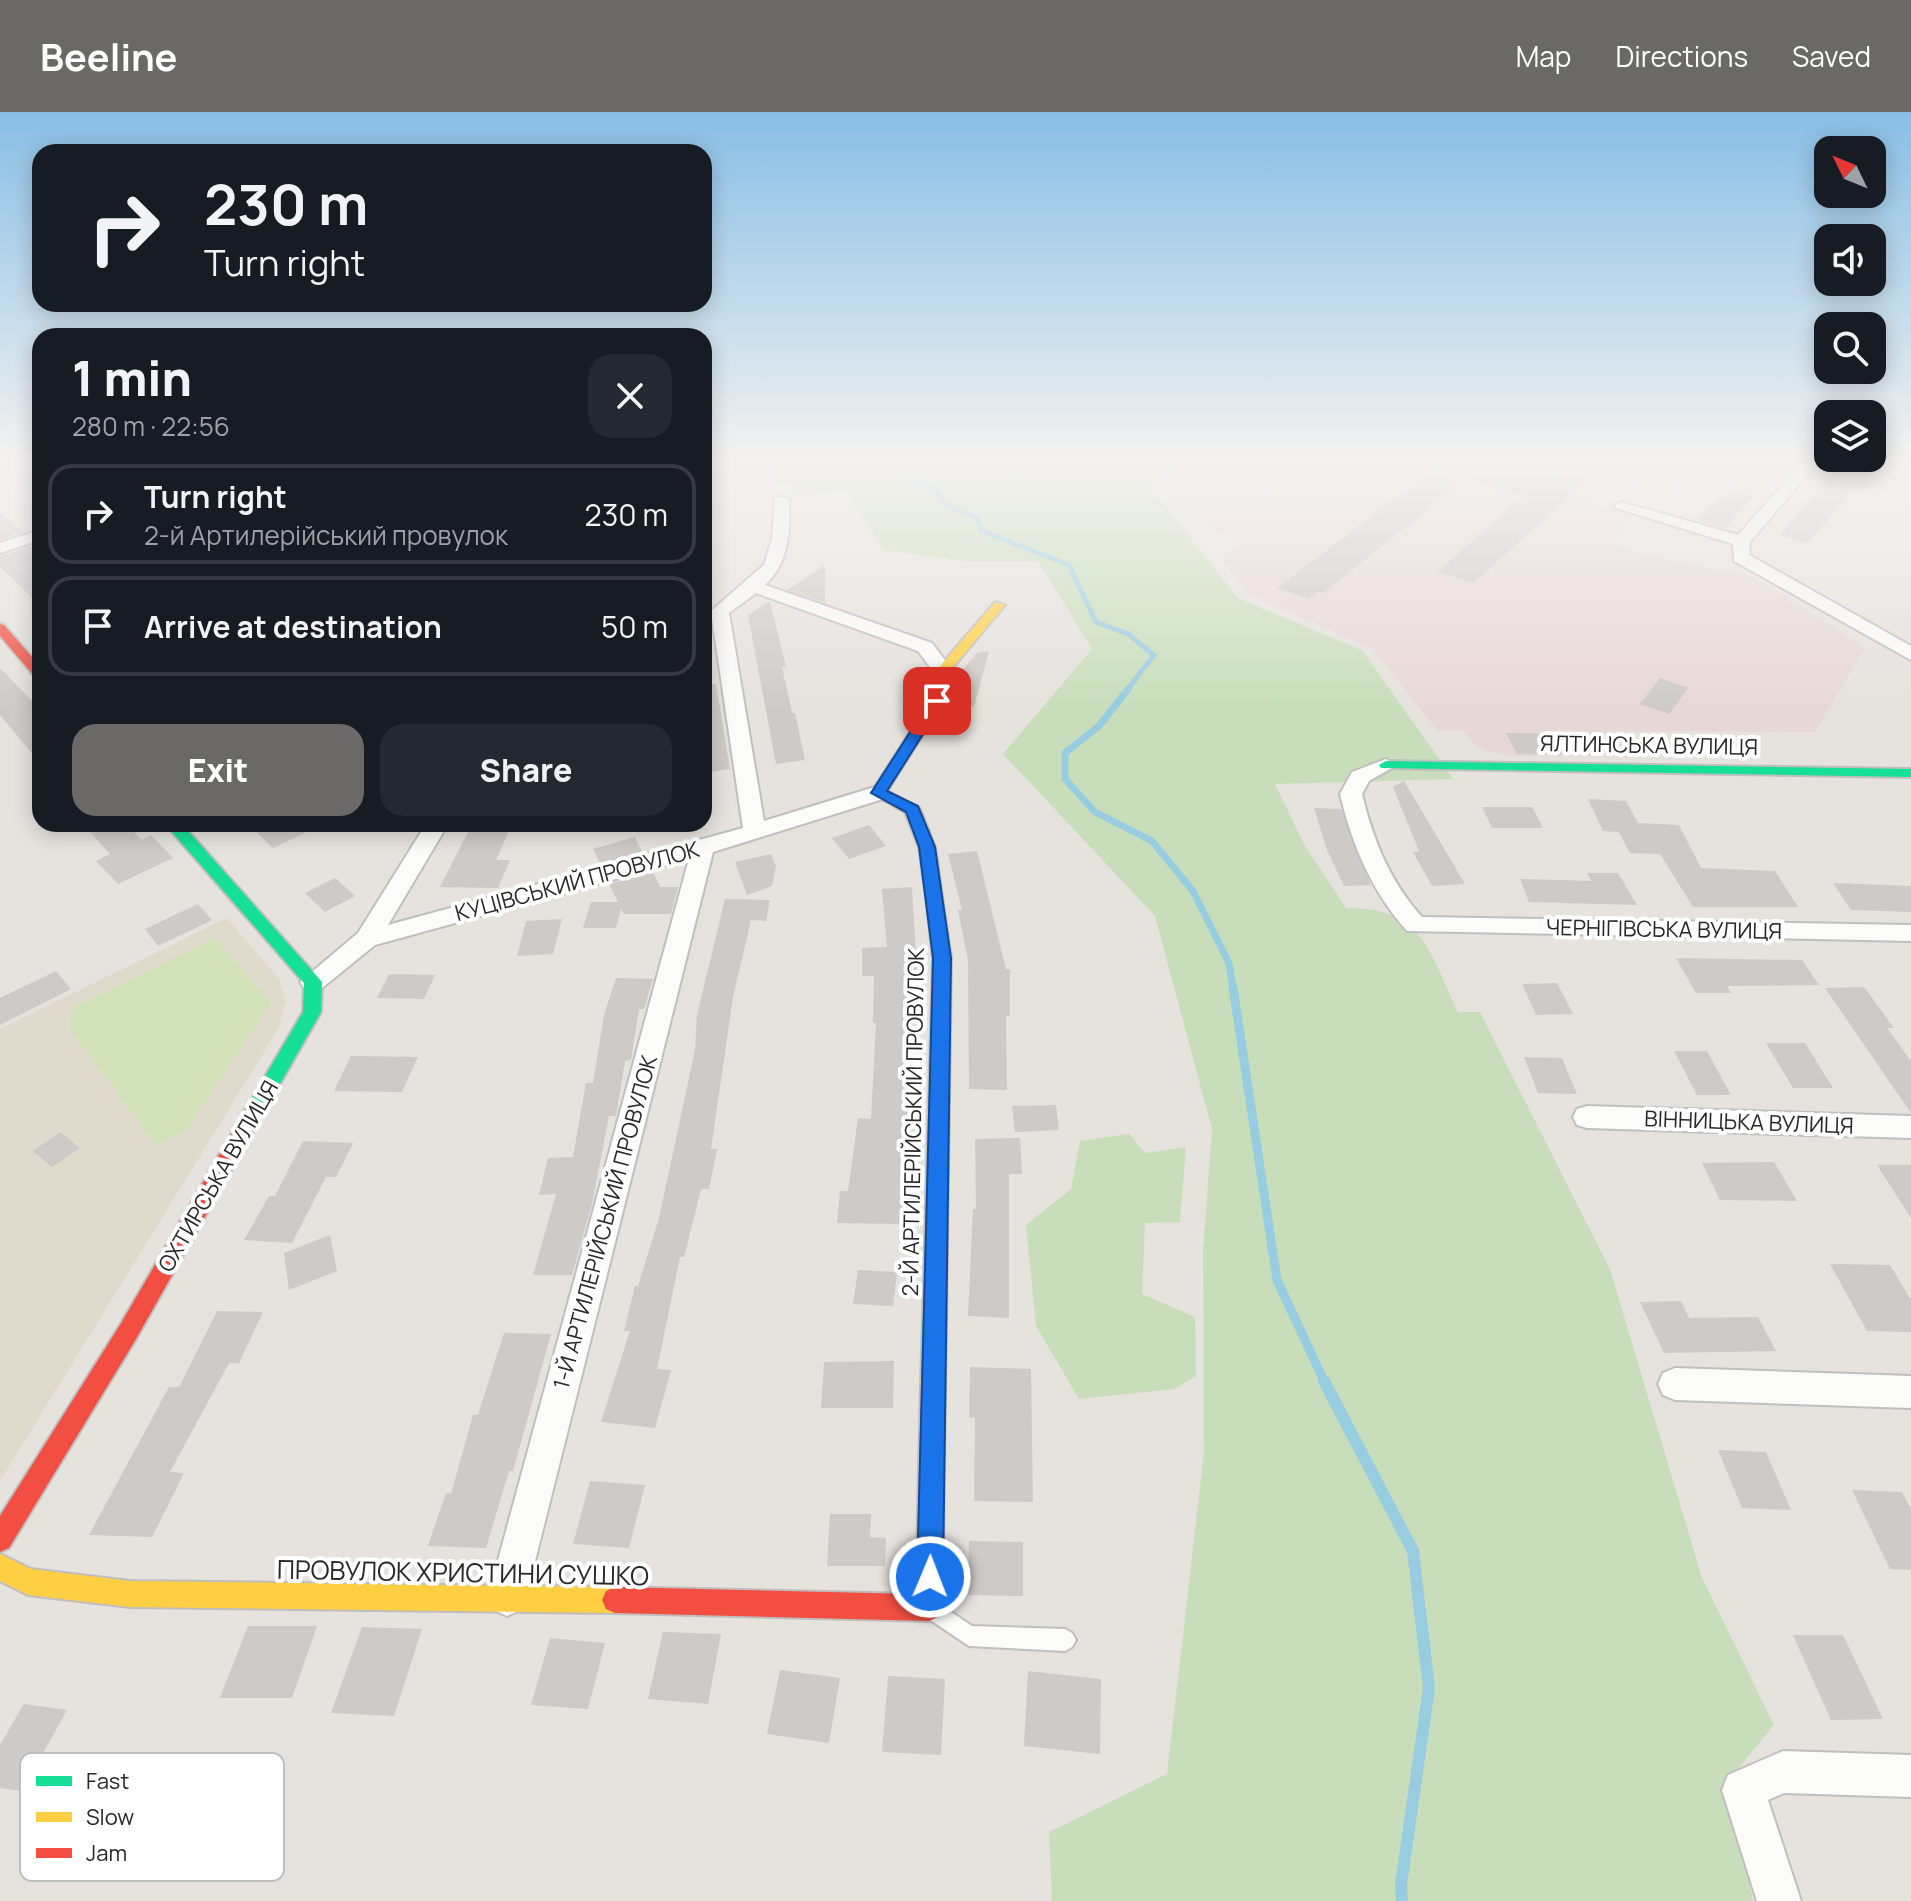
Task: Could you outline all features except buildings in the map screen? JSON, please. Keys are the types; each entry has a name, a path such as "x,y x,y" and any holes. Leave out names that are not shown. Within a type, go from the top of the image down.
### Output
{"street":[{"path":"754,830 720,611 755,587 778,559 781,544"},
{"path":"1742,544 1740,557 1911,654"},
{"path":"755,587 925,647 943,671"},
{"path":"878,793 937,701 943,671 999,605"},
{"path":"0,628 32,665"},
{"name":"ЯЛТИНСЬКА ВУЛИЦЯ","path":"1386,765 1911,773"},
{"name":"ЧЕРНІГІВСЬКА ВУЛИЦЯ","path":"1386,765 1360,777 1351,794 1380,876 1397,907 1416,925 1911,933"},
{"name":"КУЦІВСЬКИЙ ПРОВУЛОК","path":"367,939 703,848 878,793"},
{"name":"2-Й АРТИЛЕРІЙСЬКИЙ ПРОВУЛОК","path":"878,793 912,809 927,847 942,958 929,1608"},
{"path":"180,832 313,982 367,939 432,832"},
{"name":"1-Й АРТИЛЕРІЙСЬКИЙ ПРОВУЛОК","path":"507,1597 703,848"},
{"name":"ОХТИРСЬКА ВУЛИЦЯ","path":"0,1539 128,1332 312,1012 313,982"},
{"name":"ВІННИЦЬКА ВУЛИЦЯ","path":"1587,1117 1911,1127"},
{"path":"1675,1384 1911,1392"},
{"name":"ПРОВУЛОК ХРИСТИНИ СУШКО","path":"0,1567 28,1582 130,1594 507,1597 929,1608"},
{"path":"1779,1901 1743,1790 1783,1772 1911,1776"}],"lane":[{"path":"929,1608 969,1636 1065,1640"}],"shaded area":[{"path":"1240,544 1615,544 1615,548 1752,576 1865,647 1815,732 1614,731 1632,757 1513,756 1490,752 1476,745 1462,730 1437,730 1373,649 1248,594 1222,559"},
{"path":"227,918 280,980 286,1002 279,1028 0,1481 0,1029"}],"green space":[{"path":"880,544 1195,544 1238,598 1363,651 1453,779 1275,784 1305,846 1346,908 1392,915 1408,925 1430,952 1458,1012 1480,1012 1610,1269 1702,1578 1774,1725 1728,1781 1753,1901 1052,1901 1049,1832 1167,1774 1204,1452 1203,1251 1212,1129 1155,916 1003,754 1092,649 1038,561 963,561 884,550"},
{"path":"215,938 271,1003 187,1129 157,1146 68,1027 73,1007"},
{"path":"1129,1134 1145,1153 1186,1147 1180,1222 1145,1223 1142,1294 1195,1317 1196,1376 1174,1389 1079,1399 1036,1326 1026,1225 1071,1189 1080,1141"}],"waterway":[{"path":"1017,544 1069,565 1096,622 1128,634 1154,655 1127,690"},
{"path":"1129,688 1099,726 1065,753 1065,779 1095,812 1152,841 1193,891 1229,963 1233,989"},
{"path":"1233,987 1277,1280 1325,1382"},
{"path":"1325,1382 1413,1551 1429,1688 1401,1885 1402,1901"}],"traffic: fast":[{"path":"1386,765 1911,773"},
{"path":"180,832 313,982 312,1012 254,1112"},
{"path":"933,1387 942,958 934,897"}],"traffic: slow":[{"path":"934,897 927,847 912,809 878,793 937,701 943,671 999,605"},
{"path":"0,1567 28,1582 130,1594 615,1600"}],"traffic: jam":[{"path":"0,628 32,665"},
{"path":"0,1539 128,1332 254,1112"},
{"path":"615,1600 929,1608 933,1387"}],"route":[{"path":"930,1577 942,958 927,847 912,809 878,793 937,701"}]}
